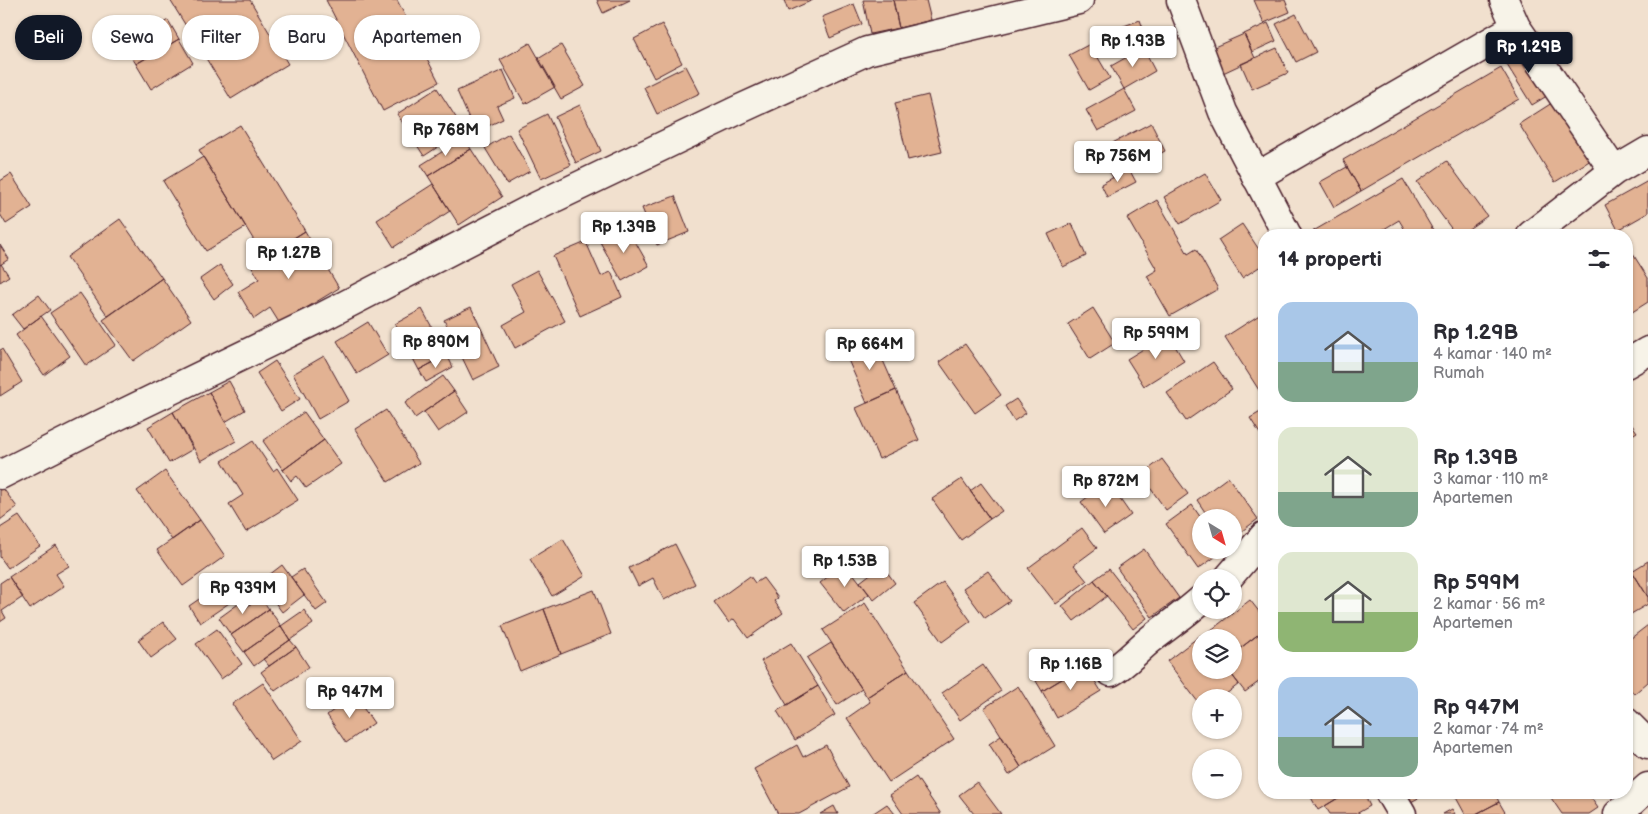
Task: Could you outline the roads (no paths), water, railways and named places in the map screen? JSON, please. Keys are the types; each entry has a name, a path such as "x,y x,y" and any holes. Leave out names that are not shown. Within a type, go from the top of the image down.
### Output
{"street":[{"path":"0,476 105,422 320,318 529,210 740,109 867,51 1079,0"},
{"path":"1181,0 1223,112 1284,229"},
{"path":"1504,0 1516,27 1614,171"},
{"path":"1256,177 1516,27"},
{"path":"1539,229 1614,171 1648,151"},
{"path":"1633,360 1648,351"},
{"path":"1236,569 1258,543"},
{"path":"1111,672 1120,667 1192,608"},
{"path":"1633,729 1648,744"},
{"path":"1618,814 1648,787"},
{"path":"1393,799 1402,814"}]}
